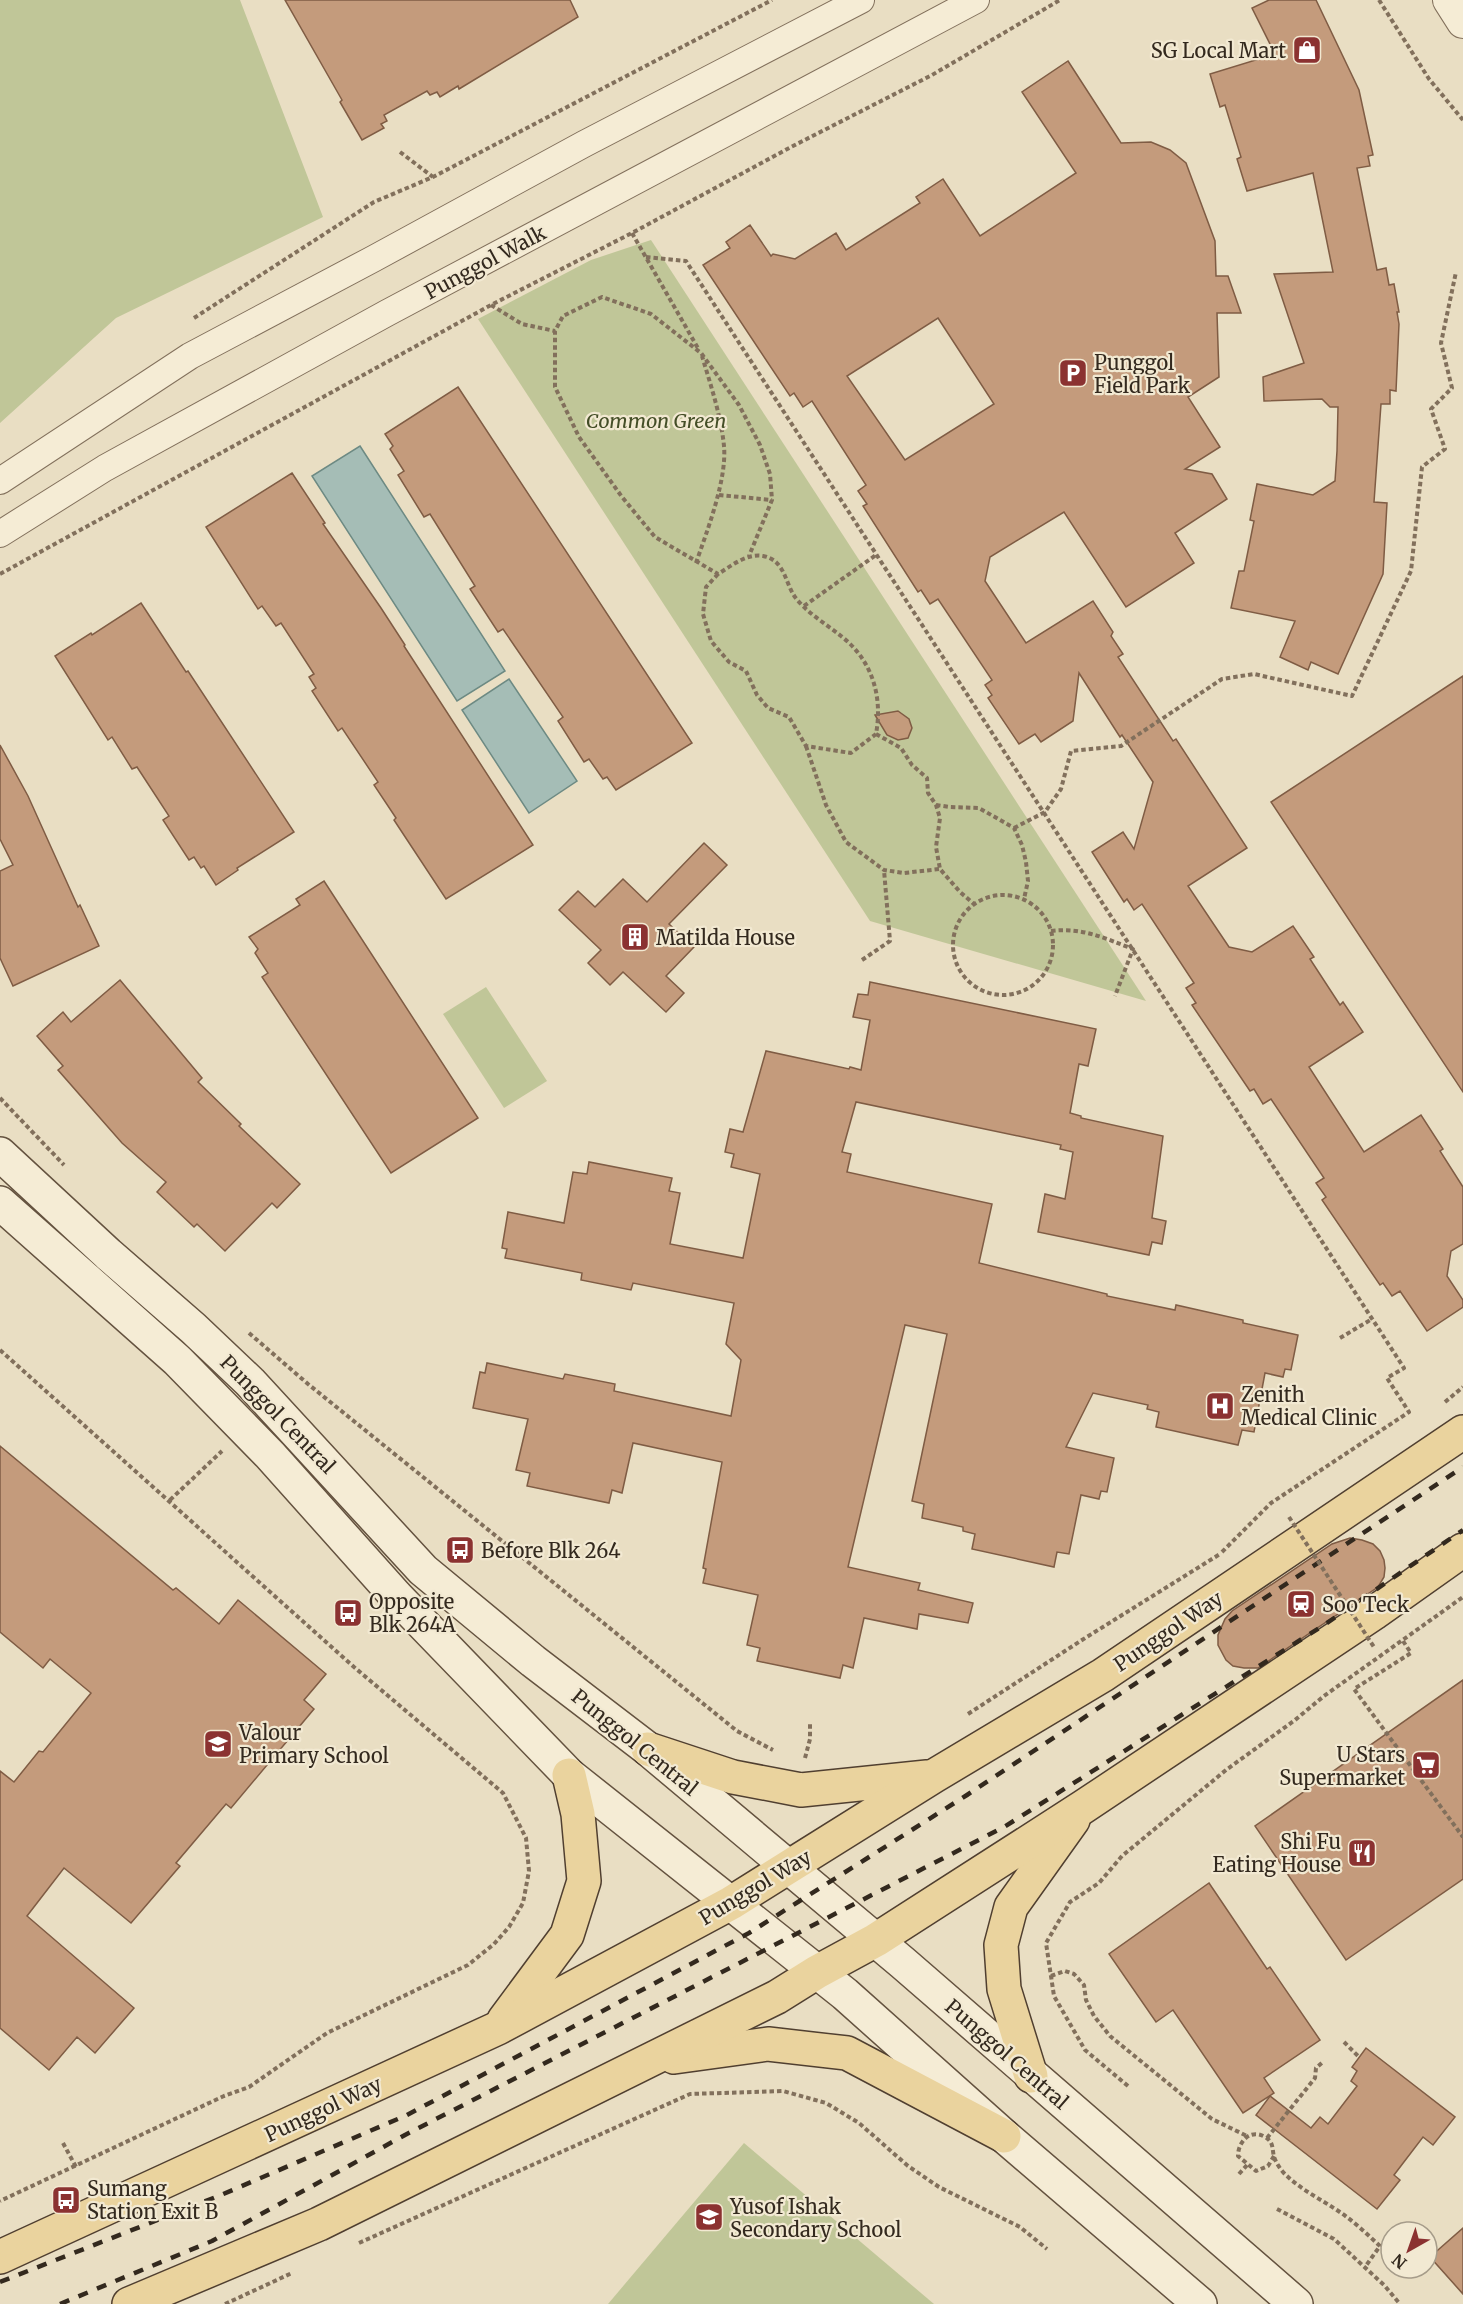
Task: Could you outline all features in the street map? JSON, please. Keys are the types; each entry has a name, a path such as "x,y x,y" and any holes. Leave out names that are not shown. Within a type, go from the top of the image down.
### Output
{"main road":[{"name":"Punggol Central","path":"0,1154 250,1382 423,1570 533,1661 648,1749 876,1940 1296,2304"},
{"name":"Punggol Central","path":"0,1203 177,1360 270,1455 396,1596 569,1775 817,1972 1200,2304"},
{"name":"Punggol Way","path":"0,2257 498,2028 731,1903 934,1776 1103,1675 1463,1431"},
{"path":"129,2304 319,2224 777,1998 817,1972 876,1940 1083,1807 1374,1613 1463,1550"},
{"path":"648,1749 733,1777 801,1790 934,1776"},
{"path":"498,2028 567,1935 584,1881 578,1814 569,1775"},
{"path":"1031,2076 1004,1989 1001,1945 1011,1907 1083,1807"},
{"path":"646,2061 768,2044 847,2053 1004,2136"}],"street":[{"path":"0,481 190,356 584,144 861,0"},
{"name":"Punggol Walk","path":"0,534 105,468 387,313 976,0"},
{"path":"1449,0 1463,22"}],"path":[{"path":"187,323 374,202 433,177 771,0"},
{"path":"0,573 491,305 932,75 1060,0"},
{"path":"1379,0 1429,79 1463,120"},
{"path":"400,152 433,177"},
{"path":"632,233 701,353 739,405 760,445 770,474 772,500 749,556"},
{"path":"646,257 686,261 1404,1368 1387,1378 1409,1412 1271,1503 1219,1554 962,1718"},
{"path":"1014,828 1045,812 1061,789 1071,751 1121,746 1222,679 1254,674 1352,696 1411,571 1422,467 1445,449 1431,409 1452,388 1441,343 1456,273"},
{"path":"696,563 719,495 724,448 714,397 701,353 651,314 602,297 563,316 555,331 555,387 579,437 622,497 655,537 696,563 718,574"},
{"path":"491,305 522,324 555,331"},
{"path":"719,495 772,500"},
{"path":"804,606 876,555"},
{"path":"806,746 851,753 876,734 879,717 873,674 859,653 843,637 795,597 777,562 765,556 749,556 718,574 706,587 703,614 711,641 729,662 746,671 757,695 768,708 789,717 806,746 826,805 846,843 884,870 904,873 940,869"},
{"path":"876,734 901,748 912,765 927,778 928,793 936,804 940,818 936,847 940,869 974,904"},
{"path":"936,804 979,808 1014,828 1022,845 1026,862 1028,881 1024,899"},
{"path":"862,960 890,940 884,870"},
{"path":"999,895 1024,899 1041,913 1051,931 1053,946 1050,962 1043,975 1031,986 1017,993 1002,995 987,992 973,985 962,973 953,944 956,928 963,914 974,904 999,895"},
{"path":"1051,931 1070,929 1091,933 1133,949"},
{"path":"1115,996 1133,949"},
{"path":"0,1098 67,1168"},
{"path":"1340,1338 1372,1319"},
{"path":"246,1330 308,1384 737,1731 783,1753"},
{"path":"0,1350 354,1667 503,1793 526,1838 529,1871 523,1903 509,1927 494,1944 468,1965 327,2033 249,2087 224,2096 0,2201"},
{"path":"1289,1517 1374,1647"},
{"path":"1219,1554 1223,1561"},
{"path":"1128,2086 1085,2050 1054,1996 1046,1943 1070,1902 1099,1883 1122,1856 1226,1770 1324,1696 1463,1597"},
{"path":"1403,1641 1411,1653 1354,1689 1463,1837"},
{"path":"806,1751 810,1723"},
{"path":"794,1755 813,1760"},
{"path":"1051,1976 1065,1971 1074,1974 1084,1984 1086,2000 1094,2016 1110,2036 1212,2119 1248,2136"},
{"path":"1344,2042 1359,2057"},
{"path":"1267,2138 1315,2078 1316,2068 1324,2061"},
{"path":"354,2245 690,2094 783,2091 826,2103 859,2123 908,2166 939,2187 1020,2227 1047,2249"},
{"path":"1274,2156 1268,2166 1256,2171 1238,2156 1238,2150 1240,2144 1248,2136 1259,2134 1267,2138 1284,2174 1301,2188 1348,2217 1380,2246 1365,2267"},
{"path":"63,2143 76,2167"},
{"path":"1239,2174 1248,2164"},
{"path":"1277,2209 1334,2239 1365,2267 1400,2304"},
{"path":"225,2304 300,2270"}],"green space":[{"path":"0,0 240,0 323,217 116,318 0,423"},
{"name":"Common Green","path":"651,240 1146,1001 870,921 478,319 591,260"},
{"path":"486,987 547,1081 504,1108 443,1014"},
{"path":"744,2143 934,2304 608,2304"}],"water":[{"path":"360,446 505,671 457,701 312,476"},
{"path":"509,679 577,781 529,813 462,710"}],"building":[{"path":"285,0 570,0 578,17 459,89 458,86 440,97 437,92 430,95 427,91 384,115 387,121 381,124 384,128 362,140"},
{"path":"1269,0 1316,0 1359,90 1373,155 1368,156 1370,166 1357,168 1377,270 1386,268 1389,285 1394,284 1399,312 1397,312 1399,324 1396,391 1390,390 1390,404 1381,404 1374,502 1387,503 1383,574 1338,674 1311,662 1308,670 1280,657 1295,621 1231,608 1239,571 1244,571 1254,521 1250,520 1257,484 1313,495 1335,481 1337,451 1338,407 1330,407 1322,399 1264,401 1263,377 1304,363 1274,274 1333,272 1313,173 1247,191 1237,159 1241,157 1225,105 1220,107 1210,74 1275,54 1252,8"},
{"path":"1068,61 1121,143 1151,142 1170,150 1186,163 1215,241 1216,276 1228,276 1241,313 1217,313 1219,377 1188,397 1220,447 1185,469 1212,474 1227,499 1175,533 1194,563 1126,607 1064,512 990,557 985,581 1026,643 1093,601 1113,632 1111,636 1123,654 1118,657 1173,741 1176,739 1247,848 1188,886 1229,947 1252,952 1293,926 1314,957 1310,959 1340,1005 1343,1002 1363,1032 1309,1067 1364,1152 1421,1115 1443,1149 1440,1151 1463,1187 1463,1244 1451,1251 1447,1276 1463,1300 1463,1307 1427,1331 1400,1291 1392,1296 1383,1283 1380,1285 1322,1200 1326,1197 1316,1183 1324,1178 1271,1099 1263,1104 1254,1089 1250,1091 1192,1005 1196,1003 1186,988 1194,983 1142,904 1134,910 1127,899 1124,902 1092,852 1123,832 1134,849 1153,782 1122,735 1120,737 1079,673 1073,721 1041,742 1035,734 1019,744 988,698 992,695 985,685 992,680 938,599 930,604 921,590 918,592 863,506 867,504 858,491 866,485 812,401 803,407 794,393 790,396 703,265 730,248 726,242 750,225 771,256 773,254 795,259 836,233 846,250 920,203 916,197 943,179 980,236 1076,173 1022,92","holes":["938,318 994,404 905,460 847,376"]},
{"path":"458,387 692,743 616,790 607,777 603,779 589,759 584,762 558,721 563,717 503,629 498,632 470,589 475,586 430,514 424,517 398,475 404,471 390,449 393,446 385,434"},
{"path":"292,473 533,845 446,899 394,820 396,818 374,785 378,782 342,728 338,731 312,691 316,688 309,677 314,674 281,623 276,626 262,606 258,609 206,527"},
{"path":"141,603 294,832 237,868 238,870 216,885 204,866 201,868 194,857 189,860 163,820 169,816 137,767 132,769 112,737 108,740 55,656"},
{"path":"1463,676 1463,1092 1271,802"},
{"path":"898,711 909,719 912,728 908,738 898,740 887,735 875,715"},
{"path":"0,745 28,796 78,907 80,905 99,946 13,986 0,958 0,871 13,865 0,839"},
{"name":"Matilda House","path":"704,843 727,865 669,924 694,947 666,976 684,993 666,1012 623,972 610,985 588,963 601,950 559,910 578,891 595,907 623,879 647,902"},
{"path":"324,881 478,1118 391,1173 262,977 268,973 255,953 258,949 249,937 300,905 296,899"},
{"path":"120,980 202,1078 198,1082 241,1124 239,1126 300,1184 277,1208 272,1203 225,1251 197,1224 194,1227 157,1192 166,1182 122,1143 58,1070 63,1066 37,1036 63,1012 71,1022"},
{"path":"870,982 1096,1029 1088,1066 1079,1064 1070,1113 1081,1116 1081,1118 1163,1136 1152,1218 1166,1221 1162,1244 1152,1242 1149,1255 1038,1232 1045,1194 1065,1199 1073,1152 1060,1149 1061,1145 856,1102 842,1152 851,1154 847,1172 992,1204 979,1263 1107,1294 1107,1296 1175,1310 1176,1305 1298,1335 1291,1370 1285,1369 1283,1377 1265,1373 1254,1432 1242,1430 1238,1445 1156,1427 1159,1412 1147,1409 1148,1405 1093,1393 1066,1447 1114,1458 1107,1492 1101,1491 1099,1499 1081,1495 1069,1554 1057,1552 1054,1567 972,1549 975,1534 963,1531 963,1527 922,1518 924,1504 912,1501 947,1334 905,1325 848,1567 920,1583 918,1590 973,1603 968,1623 919,1614 917,1629 864,1618 853,1668 843,1665 840,1678 757,1661 760,1648 747,1645 758,1595 703,1583 706,1569 703,1568 722,1462 633,1443 622,1493 612,1490 609,1503 527,1486 530,1473 516,1470 528,1419 473,1408 480,1372 485,1373 487,1363 563,1379 565,1374 615,1384 614,1391 731,1416 741,1360 726,1344 734,1303 633,1283 631,1290 581,1280 582,1273 505,1258 507,1249 502,1248 508,1212 564,1223 573,1172 587,1174 589,1162 672,1178 669,1191 680,1193 670,1244 743,1258 760,1174 731,1167 734,1154 725,1152 730,1129 743,1132 766,1051 861,1070 870,1020 853,1017 858,994 868,995"},
{"path":"0,1446 173,1590 176,1588 219,1624 238,1600 326,1674 304,1700 314,1709 231,1808 226,1804 176,1863 180,1866 131,1923 64,1868 27,1916 134,2008 95,2053 77,2037 49,2070 0,2028 0,1771 14,1782 39,1751 43,1752 91,1693 50,1659 43,1668 0,1632"},
{"name":"Soo Teck","path":"1350,1538 1373,1544 1380,1551 1385,1568 1384,1577 1378,1587 1258,1668 1233,1666 1226,1660 1218,1645 1218,1635 1225,1619 1232,1611 1332,1544"},
{"path":"1463,1680 1463,1879 1346,1960 1255,1826"},
{"path":"1209,1883 1267,1969 1270,1967 1320,2040 1264,2078 1274,2093 1243,2113 1173,2010 1156,2022 1109,1954"},
{"path":"1366,2048 1455,2117 1433,2145 1423,2137 1394,2175 1400,2180 1377,2209 1256,2115 1270,2096 1311,2128 1320,2117 1328,2124 1357,2086 1351,2081 1357,2071 1352,2067"},
{"path":"1463,2228 1463,2294 1439,2267 1439,2249"}],"railway":[{"path":"0,2282 221,2195 407,2115 749,1933 967,1795 1463,1467"},
{"path":"60,2304 212,2241 405,2135 1004,1827 1324,1625 1463,1530"}],"place":[{"name":"SG Local Mart","path":"1307,50"},
{"name":"Punggol Field Park","path":"1073,373"},
{"name":"Matilda House","path":"635,937"},
{"name":"Zenith Medical Clinic","path":"1220,1406"},
{"name":"Before Blk 264","path":"460,1550"},
{"name":"Soo Teck","path":"1301,1604"},
{"name":"Opposite Blk 264A","path":"348,1613"},
{"name":"Valour Primary School","path":"218,1744"},
{"name":"U Stars Supermarket","path":"1426,1765"},
{"name":"Shi Fu Eating House","path":"1362,1853"},
{"name":"Sumang Station Exit B","path":"66,2200"},
{"name":"Yusof Ishak Secondary School","path":"709,2217"}]}
